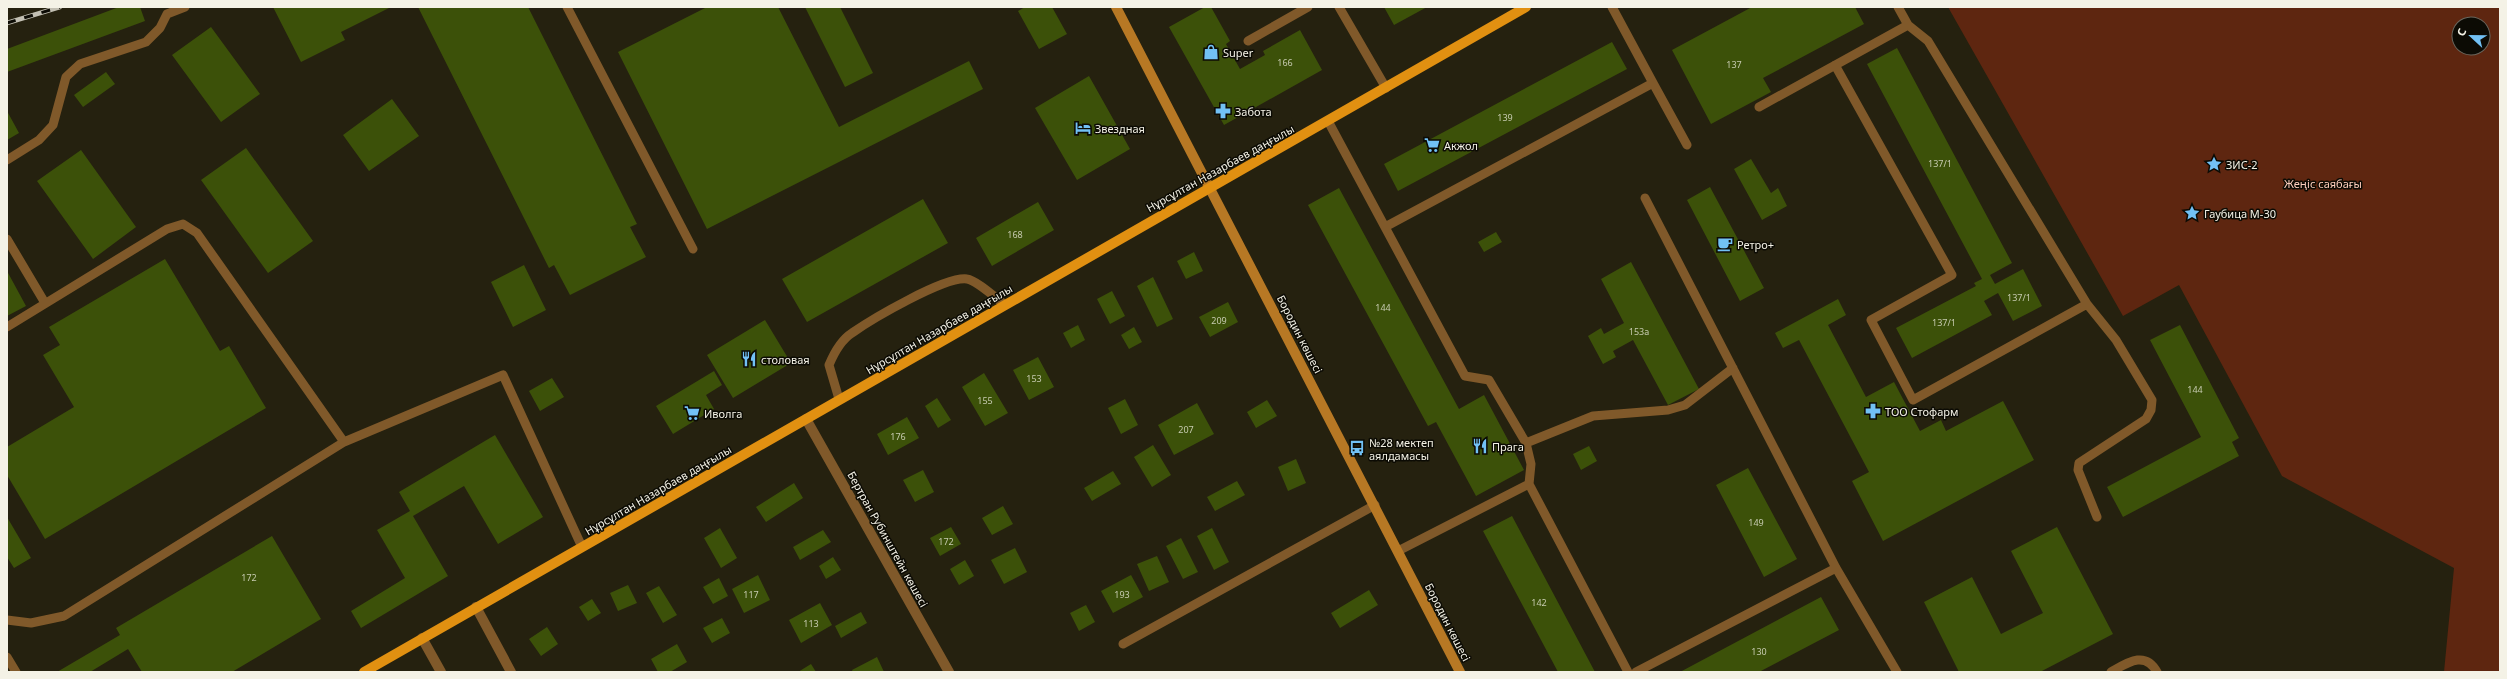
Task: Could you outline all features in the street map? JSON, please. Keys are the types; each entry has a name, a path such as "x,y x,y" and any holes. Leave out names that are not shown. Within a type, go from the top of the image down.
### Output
{"main road":[{"name":"Нұрсұлтан Назарбаев даңғылы","path":"364,672 1526,7"}],"street":[{"name":"Бородин көшесі","path":"1116,7 1375,505 1460,672"},
{"name":"Бертран Рубинштейн көшесі","path":"806,418 949,672"},
{"path":"476,608 511,672"},
{"path":"422,638 441,672"}],"lane":[{"path":"7,160 40,140 53,125 66,77 80,64 146,42 160,28 167,14 185,7"},
{"path":"567,7 693,249"},
{"path":"1248,41 1308,7"},
{"path":"1338,7 1386,88"},
{"path":"1612,7 1687,145"},
{"path":"1898,7 1908,25 1928,41 2087,304 2116,340 2152,400 2151,410 2146,420 2080,463 2078,470 2097,517"},
{"path":"1759,107 1908,25"},
{"path":"1835,65 1952,275 1871,320 1913,400 2087,304"},
{"path":"1385,227 1653,83"},
{"path":"1328,121 1466,376 1489,380 1526,443 1531,464 1529,484 1628,672"},
{"path":"1645,198 1836,568 1896,672"},
{"path":"7,327 167,229 183,224 197,233 344,442"},
{"path":"7,239 45,303"},
{"path":"839,399 828,365 834,352 851,333 938,284 956,279 969,279 1005,305"},
{"path":"1526,443 1593,416 1668,410 1684,405 1733,368"},
{"path":"7,620 32,623 64,616 344,442 503,375 582,547"},
{"path":"1398,551 1529,484"},
{"path":"1123,644 1375,505"},
{"path":"1636,672 1836,568"},
{"path":"7,657 16,672"},
{"path":"2111,672 2136,659 2146,661 2157,672"}],"green space":[{"name":"Жеңіс саябағы","path":"1948,7 2500,7 2500,672 2444,672 2454,568 2282,476 2179,285 2123,316"}],"building":[{"path":"119,7 140,7 145,21 7,72 7,49"},
{"path":"273,7 391,7 341,32 345,40 301,62"},
{"path":"418,7 528,7 637,224 630,227 646,257 570,295 554,265 549,268"},
{"path":"707,7 778,7 839,127 969,61 983,89 707,229 618,52"},
{"path":"805,7 840,7 873,73 845,87"},
{"path":"1025,7 1052,7 1067,34 1039,49 1018,11"},
{"path":"1205,7 1211,7 1230,41 1226,44 1240,69 1265,55 1263,51 1300,30 1322,70 1224,125 1169,27"},
{"path":"1384,7 1427,7 1394,25"},
{"path":"1752,7 1855,7 1864,24 1763,78 1771,92 1711,124 1672,50"},
{"path":"211,27 260,94 221,122 172,55"},
{"path":"1612,42 1627,69 1398,191 1384,164"},
{"path":"1897,48 2012,263 1990,275 1995,284 2023,269 2042,306 2013,321 1998,293 1984,301 1992,315 1912,358 1896,328 1976,286 1974,283 1982,279 1867,64"},
{"path":"106,72 115,84 83,107 74,95"},
{"name":"Звездная","path":"1089,76 1130,149 1077,180 1035,108"},
{"path":"392,99 419,136 369,171 343,135"},
{"path":"7,111 19,133 7,140"},
{"path":"246,148 313,241 268,273 201,180"},
{"path":"81,150 136,227 93,259 37,181"},
{"path":"1751,159 1771,193 1778,188 1787,206 1762,220 1734,169"},
{"name":"Ретро+","path":"1710,187 1764,288 1740,301 1687,200"},
{"path":"1339,188 1459,409 1484,395 1524,470 1476,496 1436,422 1428,426 1308,205"},
{"path":"923,199 948,243 807,322 782,279"},
{"path":"1038,202 1054,230 992,266 976,238"},
{"path":"1496,232 1502,242 1484,252 1478,242"},
{"path":"1194,252 1203,271 1186,279 1177,261"},
{"path":"165,259 220,351 229,346 266,408 45,539 7,475 7,447 74,407 43,355 60,345 49,327"},
{"path":"1631,262 1699,389 1668,405 1633,340 1613,351 1616,357 1603,364 1588,336 1601,328 1604,334 1624,323 1601,279"},
{"path":"524,265 546,310 513,327 491,282"},
{"path":"7,271 26,306 7,316"},
{"path":"1153,277 1173,319 1157,327 1137,286"},
{"path":"1112,291 1125,316 1110,324 1097,299"},
{"name":"ТОО Стофарм","path":"1838,299 1846,315 1828,325 1866,397 1894,382 1920,431 1941,420 1946,431 2003,401 2034,460 1883,541 1852,481 1869,472 1799,340 1783,348 1775,333"},
{"path":"1228,302 1238,322 1210,337 1199,317"},
{"name":"столовая","path":"765,320 791,363 733,398 707,355"},
{"path":"1078,325 1085,340 1071,348 1063,333"},
{"path":"2180,325 2239,438 2232,442 2239,456 2123,517 2107,487 2201,437 2150,340"},
{"path":"1134,327 1142,342 1129,349 1121,335"},
{"path":"1038,357 1054,387 1029,400 1013,370"},
{"path":"714,371 722,385 706,395 714,409 673,434 656,406"},
{"path":"984,373 1008,413 985,426 962,387"},
{"path":"552,378 564,397 540,411 529,391"},
{"path":"937,398 951,420 938,428 925,406"},
{"path":"1125,399 1138,425 1121,434 1108,408"},
{"path":"1267,400 1277,416 1256,428 1247,412"},
{"path":"1197,403 1214,434 1174,455 1158,425"},
{"path":"907,417 919,438 888,455 877,434"},
{"path":"495,435 543,517 498,544 464,486 413,516 448,576 361,628 351,611 405,578 377,530 410,511 399,492"},
{"path":"1153,445 1171,475 1152,487 1134,457"},
{"path":"1589,446 1597,461 1581,470 1573,454"},
{"path":"1296,459 1306,483 1288,491 1278,467"},
{"path":"1748,468 1797,559 1764,577 1716,485"},
{"path":"923,470 934,492 915,502 903,480"},
{"path":"1113,471 1121,484 1092,501 1084,488"},
{"path":"1237,481 1245,495 1215,511 1207,497"},
{"path":"794,483 803,498 766,522 756,507"},
{"path":"1003,506 1013,524 992,535 982,518"},
{"path":"1512,516 1595,672 1558,672 1483,531"},
{"path":"7,517 31,558 14,568 7,557"},
{"path":"951,527 961,544 940,556 930,538"},
{"path":"2057,527 2113,634 2040,672 1959,672 1924,602 1972,577 2001,634 2043,613 2011,551"},
{"path":"720,528 737,558 721,568 704,538"},
{"path":"1212,528 1229,562 1214,570 1197,536"},
{"path":"823,530 831,542 800,560 793,547"},
{"path":"272,536 321,619 232,672 142,672 128,649 90,672 57,672 120,635 116,628"},
{"path":"1181,538 1198,572 1183,579 1166,546"},
{"path":"1015,548 1027,572 1004,584 991,560"},
{"path":"1157,556 1169,582 1149,591 1137,564"},
{"path":"833,557 841,570 826,579 819,566"},
{"path":"965,560 974,576 959,585 950,569"},
{"path":"758,575 770,600 744,613 732,589"},
{"path":"1131,575 1143,597 1113,613 1101,591"},
{"path":"719,578 728,596 713,604 703,587"},
{"path":"628,585 637,603 618,611 610,593"},
{"path":"659,586 677,615 663,623 646,593"},
{"path":"1369,590 1378,605 1340,628 1331,613"},
{"path":"1821,597 1839,630 1759,672 1680,672"},
{"path":"592,599 601,613 588,621 579,607"},
{"path":"820,603 832,625 801,643 789,620"},
{"path":"1086,605 1095,622 1079,631 1070,613"},
{"path":"861,612 867,623 841,638 835,626"},
{"path":"722,618 730,633 712,643 703,628"},
{"path":"547,627 558,644 541,656 529,639"},
{"path":"677,644 687,662 670,672 658,672 651,659"},
{"path":"877,657 884,672 853,672 852,670"},
{"path":"811,664 816,672 798,672"}],"railway":[{"path":"7,23 60,7"}],"place":[{"name":"Super","path":"1211,52"},
{"name":"Забота","path":"1223,111"},
{"name":"Звездная","path":"1083,128"},
{"name":"Акжол","path":"1432,145"},
{"name":"ЗИС-2","path":"2214,164"},
{"name":"Гаубица М-30","path":"2192,213"},
{"name":"Ретро+","path":"1725,244"},
{"name":"столовая","path":"749,359"},
{"name":"ТОО Стофарм","path":"1873,411"},
{"name":"Иволга","path":"692,413"},
{"name":"Прага","path":"1480,446"},
{"name":"№28 мектеп аялдамасы","path":"1357,448"}]}
